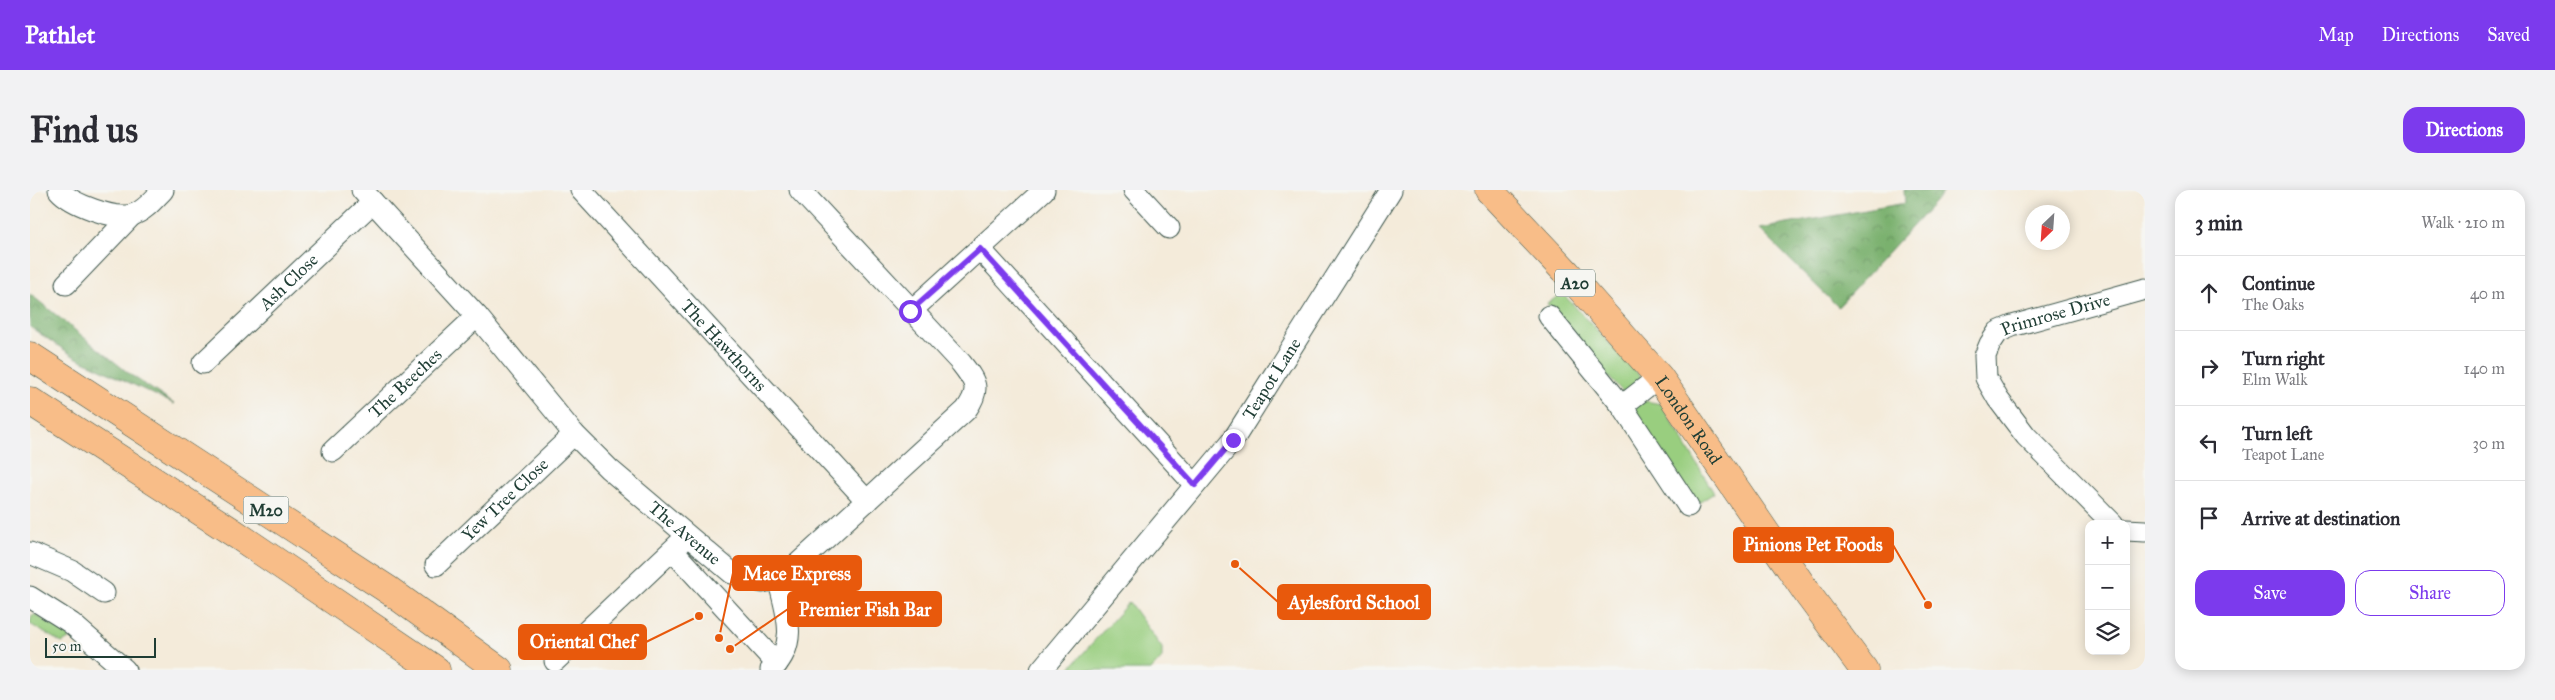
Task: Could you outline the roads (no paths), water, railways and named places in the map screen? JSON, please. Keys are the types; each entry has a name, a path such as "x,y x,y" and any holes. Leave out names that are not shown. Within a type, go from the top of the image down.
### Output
{"main road":[{"name":"London Road","path":"1489,190 1660,377 1810,597 1864,670"},
{"name":"M20","path":"30,356 390,591 499,670"},
{"name":"M20","path":"30,401 243,538 436,670"}],"street":[{"path":"59,190 97,212 132,215"},
{"path":"66,284 132,215 144,209 163,190"},
{"name":"The Hawthorns","path":"581,190 866,501"},
{"path":"555,661 680,543 774,667 789,642 787,617 778,578 790,571 966,410 974,399 974,380 961,364 800,190"},
{"path":"910,311 1044,190"},
{"path":"1134,190 1169,228"},
{"name":"Teapot Lane","path":"1041,670 1233,440 1391,190"},
{"name":"The Avenue","path":"368,196 477,316 574,434 680,543 732,573 762,582 778,578"},
{"name":"Ash Close","path":"203,364 368,196"},
{"path":"980,249 1195,485"},
{"name":"Primrose Drive","path":"2110,520 2026,436 1998,399 1986,378 1985,356 1998,332 2012,326 2145,290"},
{"name":"The Beeches","path":"333,451 477,316"},
{"path":"1549,316 1622,406 1688,506"},
{"path":"1622,406 1660,377"},
{"name":"Yew Tree Close","path":"436,566 574,434"},
{"path":"2130,530 2145,531"},
{"path":"30,553 72,572 104,593"},
{"path":"30,597 71,623 125,670"}],"place":[{"name":"Aylesford School","path":"1235,564"},
{"name":"Pinions Pet Foods","path":"1928,605"},
{"name":"Oriental Chef","path":"699,616"},
{"name":"Mace Express","path":"719,638"},
{"name":"Premier Fish Bar","path":"730,649"}]}
